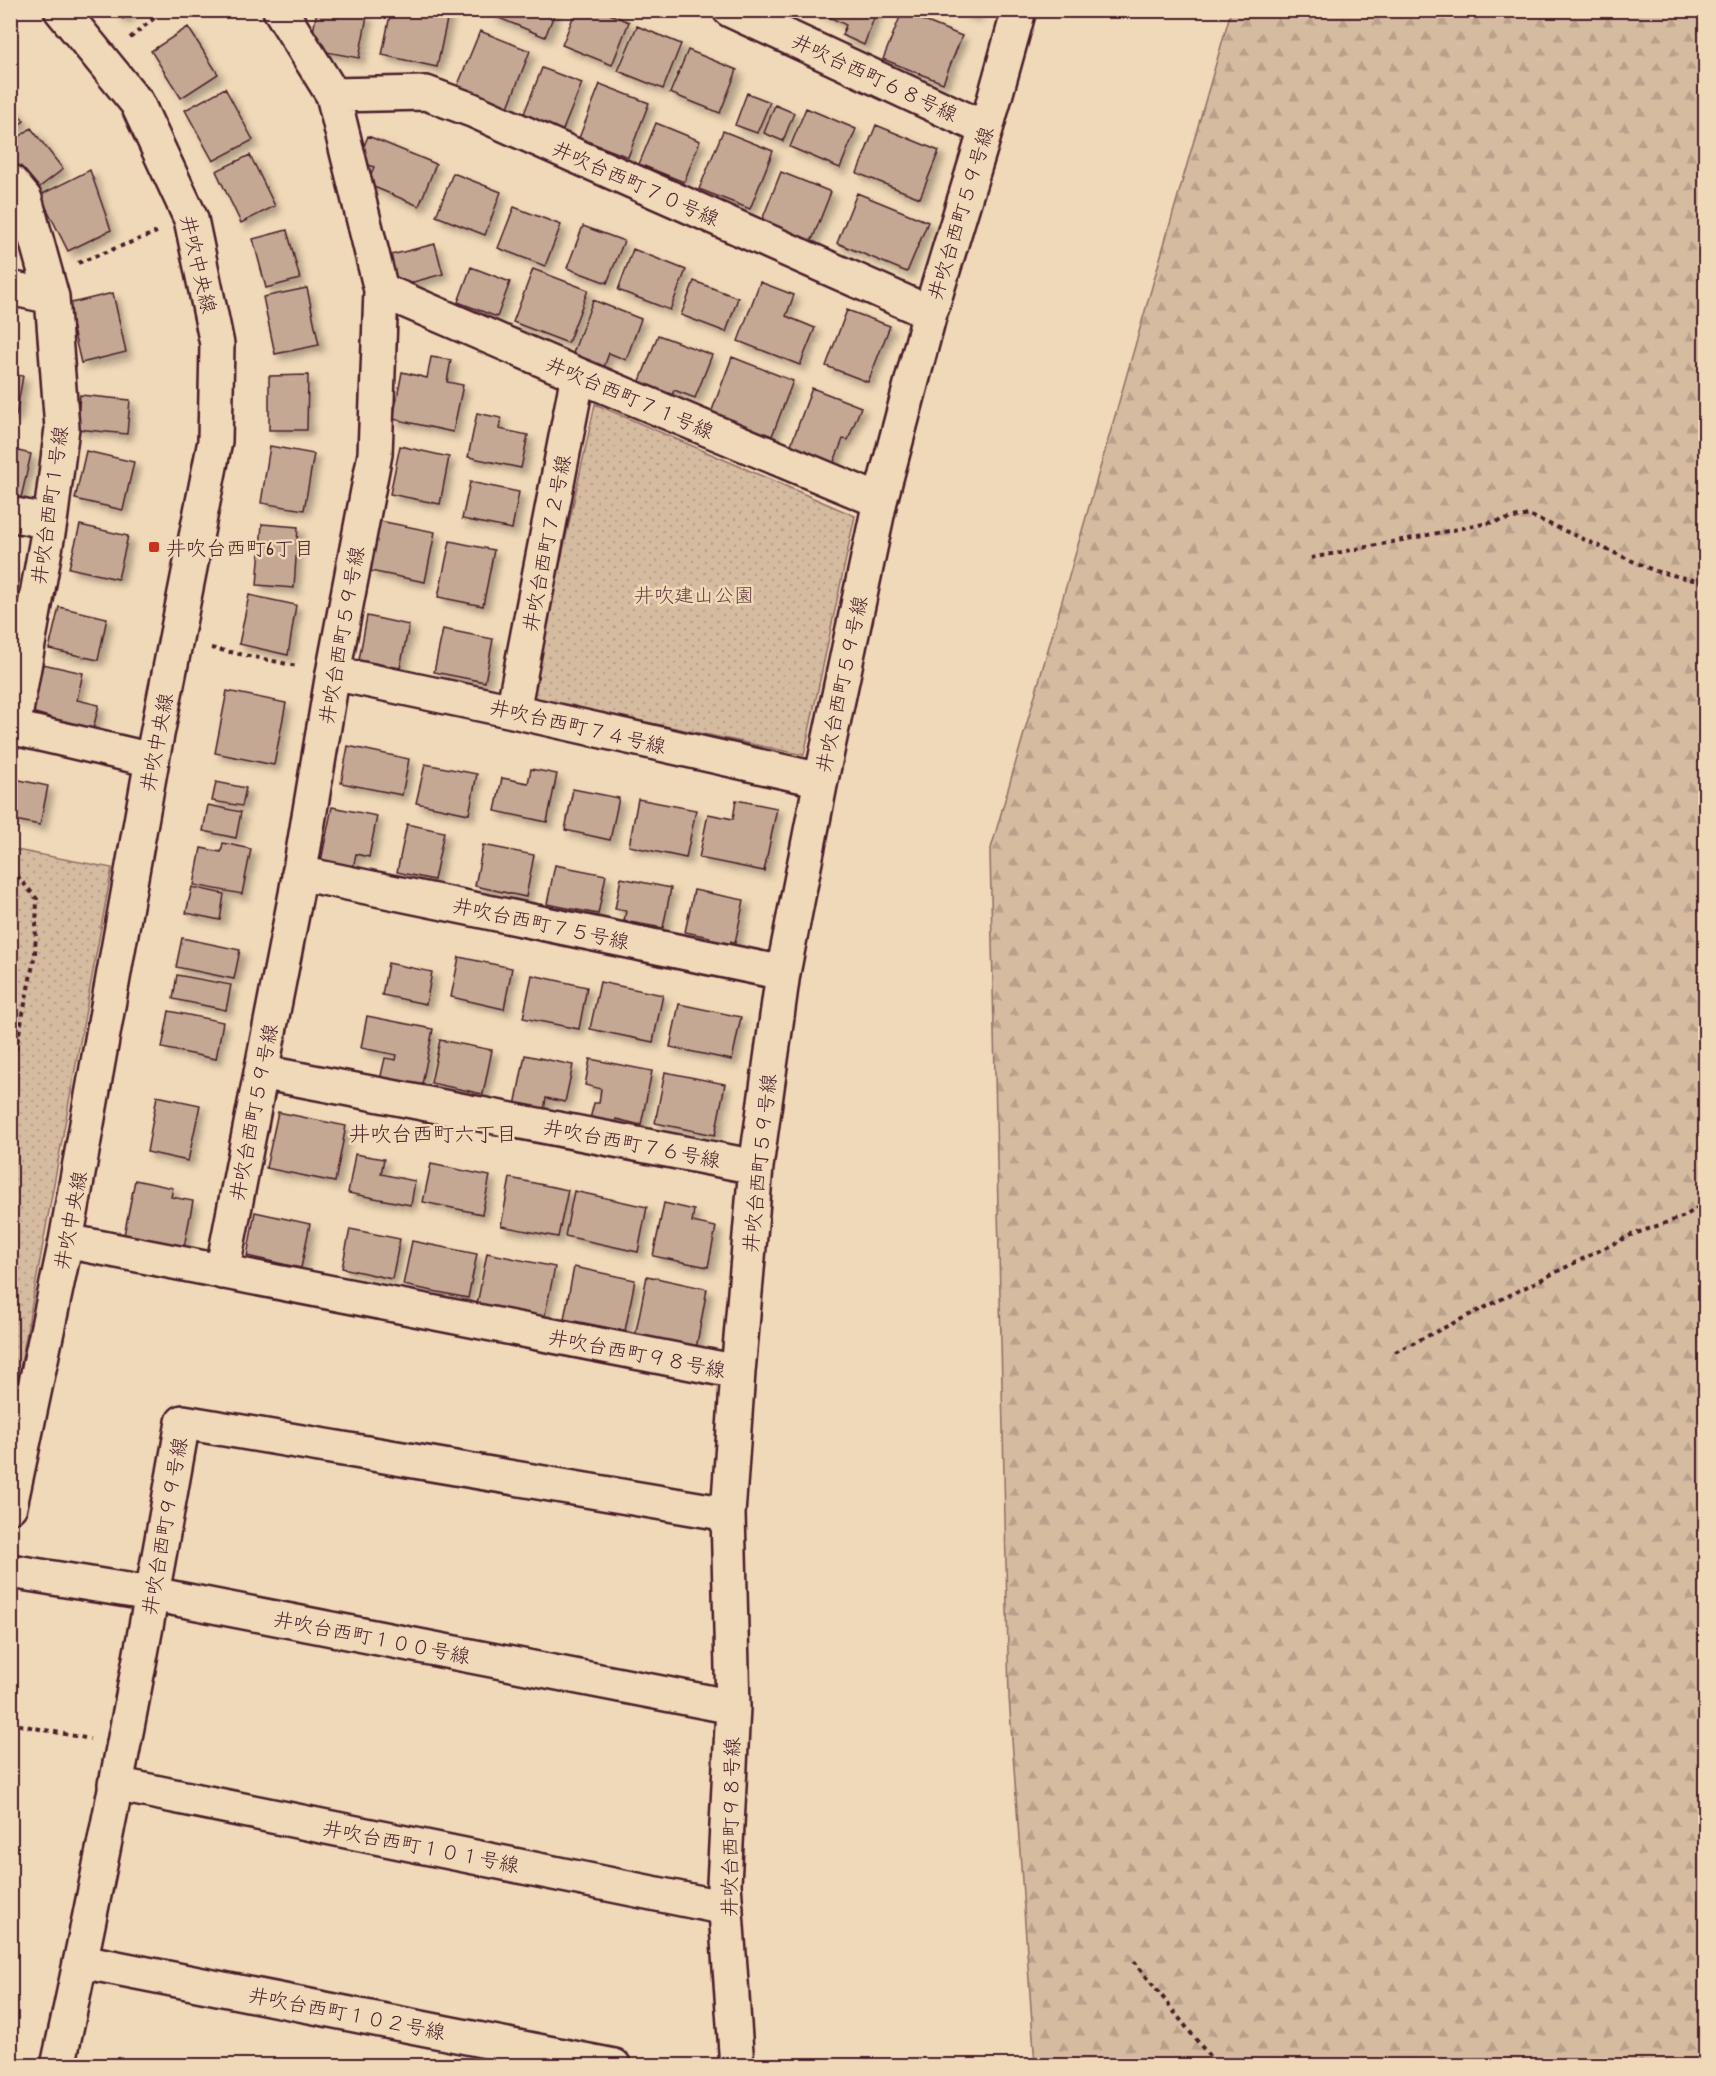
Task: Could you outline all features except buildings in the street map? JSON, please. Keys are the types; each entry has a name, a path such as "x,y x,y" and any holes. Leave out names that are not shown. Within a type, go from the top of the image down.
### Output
{"street":[{"name":"井吹中央線","path":"10,1506 66,1241 152,760 215,441 217,344 191,219 137,103 61,10"},
{"name":"井吹台西町５９号線","path":"222,1272 299,873 333,673 375,454 381,290 333,95 280,10"},
{"name":"井吹台西町６８号線","path":"730,10 986,129"},
{"name":"井吹台西町５９号線","path":"738,1372 756,1167 783,973 821,780 880,501 930,313 986,129 1019,10"},
{"name":"井吹台西町７０号線","path":"333,95 426,93 472,110 930,313"},
{"name":"井吹台西町１号線","path":"10,181 25,199 49,286 62,428 50,522 12,727 152,760"},
{"path":"10,288 49,286"},
{"name":"井吹台西町７１号線","path":"381,290 880,501"},
{"name":"井吹台西町７２号線","path":"513,711 578,375"},
{"path":"10,514 50,522"},
{"name":"井吹台西町７４号線","path":"333,673 821,780"},
{"name":"井吹台西町７５号線","path":"299,873 783,973"},
{"name":"井吹台西町７６号線","path":"261,1072 756,1167"},
{"name":"井吹台西町９８号線","path":"66,1241 738,1372 728,1514 733,1707 724,1884 737,2066"},
{"name":"井吹台西町９９号線","path":"58,2066 123,1746 183,1422 728,1514"},
{"name":"井吹台西町１００号線","path":"10,1571 152,1594 733,1707"},
{"name":"井吹台西町１０１号線","path":"115,1784 726,1908"},
{"name":"井吹台西町１０２号線","path":"81,1961 614,2066"}],"path":[{"path":"102,60 164,10"},
{"path":"49,286 191,219"},
{"path":"1311,558 1529,515 1655,572 1706,582"},
{"path":"176,641 333,673"},
{"path":"10,871 14,872 37,899 36,954 10,1078"},
{"path":"1395,1352 1631,1235 1685,1216 1706,1202"},
{"path":"10,1723 123,1746"},
{"path":"1134,1961 1217,2066"}],"green space":[{"path":"1231,11 1705,11 1705,2065 1035,2065 1009,1697 990,852"},
{"name":"井吹建山公園","path":"595,404 855,516 804,755 531,698"},
{"path":"10,849 112,868 11,1418"}],"place":[{"name":"井吹台西町6丁目","path":"154,547"}],"district":[{"name":"井吹台西町六丁目","path":"433,1133"}]}
